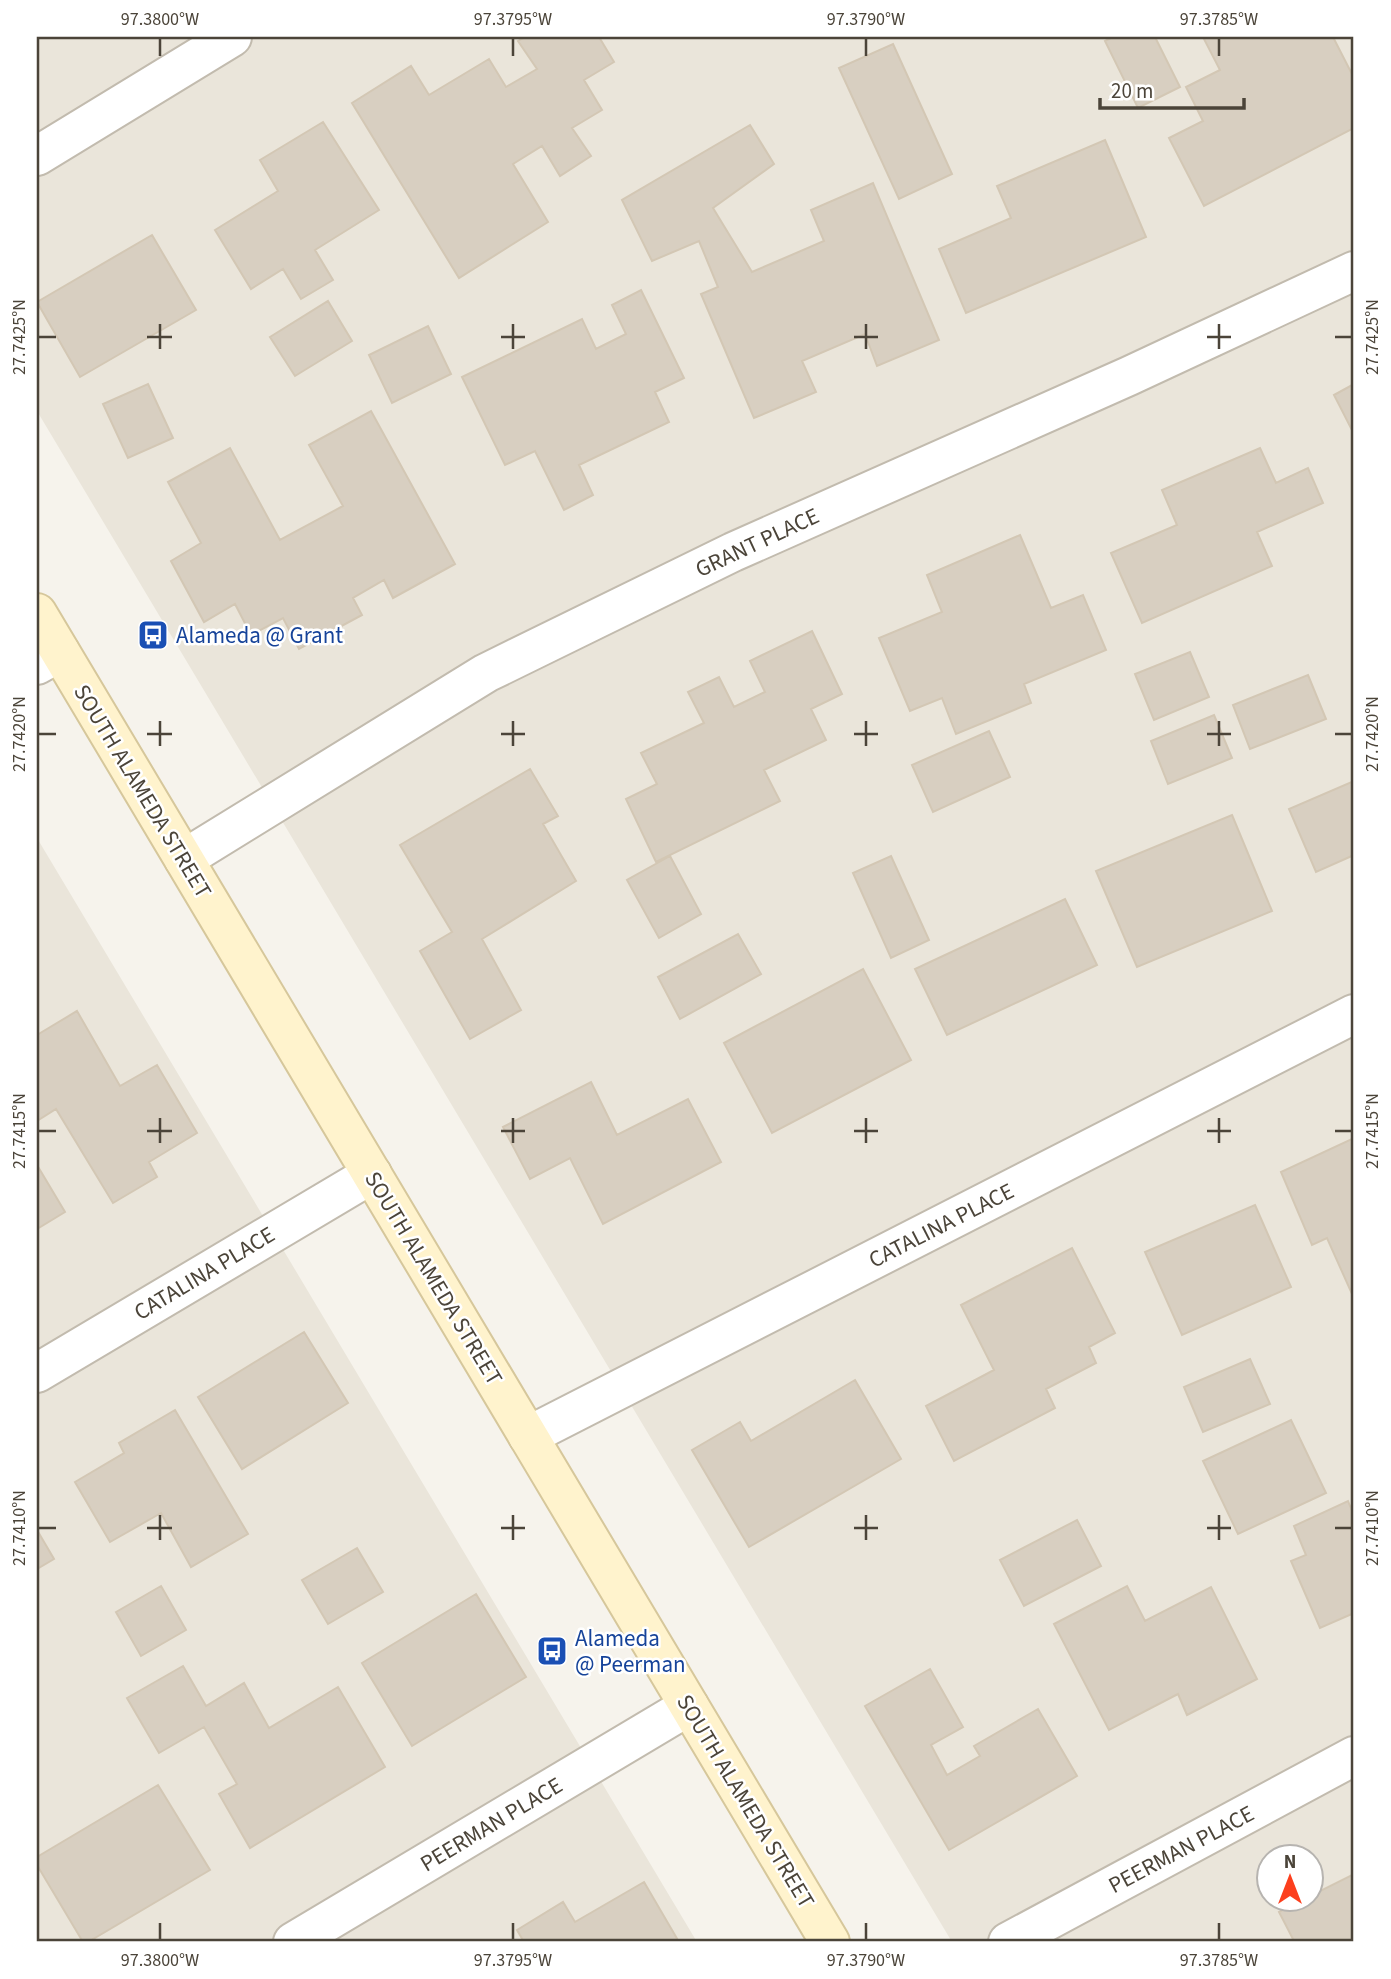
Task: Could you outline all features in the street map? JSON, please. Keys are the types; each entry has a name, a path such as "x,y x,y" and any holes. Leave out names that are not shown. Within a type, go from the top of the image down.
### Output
{"main road":[{"name":"SOUTH ALAMEDA STREET","path":"37,613 48,659 184,859 830,1942"}],"street":[{"path":"37,156 232,37"},
{"name":"GRANT PLACE","path":"184,859 486,673 733,552 1116,381 1354,271"},
{"name":"CATALINA PLACE","path":"528,1436 1354,1014"},
{"name":"CATALINA PLACE","path":"37,1373 372,1174"},
{"name":"PEERMAN PLACE","path":"293,1942 690,1706"},
{"name":"PEERMAN PLACE","path":"1008,1942 1354,1756"}],"shaded area":[{"path":"37,37 1354,37 1354,1942 952,1942 37,411"},
{"path":"37,838 697,1942 37,1942"}],"building":[{"path":"525,37 599,37 614,62 584,80 602,110 572,128 591,156 560,176 542,146 513,164 548,222 459,278 352,103 411,66 429,95 489,59 506,87 537,69 518,41"},
{"path":"1113,37 1155,37 1180,87 1138,108 1105,41"},
{"path":"1203,37 1333,37 1354,78 1354,128 1204,206 1169,138 1203,121 1186,87 1220,70"},
{"path":"893,44 952,174 899,199 839,68"},
{"path":"323,122 379,210 315,250 333,280 301,299 283,269 251,289 215,230 278,191 260,160"},
{"path":"750,125 774,164 713,208 752,272 824,241 811,210 873,183 939,340 877,366 865,334 802,361 816,392 754,418 701,294 718,287 699,241 652,261 622,200"},
{"path":"1105,140 1146,237 966,313 939,249 1011,218 997,186"},
{"path":"152,235 196,310 80,377 37,302"},
{"path":"641,290 684,378 655,392 669,422 579,465 593,495 564,510 535,451 505,465 462,377 582,319 596,349 626,334 612,305"},
{"path":"328,301 352,341 295,376 270,337"},
{"path":"428,326 451,374 392,403 369,355"},
{"path":"148,384 173,438 128,458 103,404"},
{"path":"1354,384 1354,434 1334,395"},
{"path":"371,411 455,564 393,598 384,580 353,598 362,615 299,649 283,618 251,635 235,604 204,622 171,561 201,543 168,482 230,448 280,540 343,506 309,445"},
{"path":"1260,448 1276,483 1308,468 1323,503 1257,532 1272,566 1142,623 1111,553 1177,525 1162,490"},
{"path":"1020,535 1051,608 1083,595 1106,650 1024,684 1031,703 956,734 942,698 910,711 879,638 942,612 927,575"},
{"path":"812,631 842,694 811,709 826,740 764,770 780,801 656,862 626,799 657,784 641,753 704,723 688,692 719,677 734,707 765,692 750,661"},
{"path":"1190,652 1209,697 1154,720 1135,674"},
{"path":"1308,675 1326,719 1250,749 1233,705"},
{"path":"1214,715 1232,758 1168,784 1151,741"},
{"path":"989,731 1010,777 933,812 912,765"},
{"path":"530,769 558,816 543,824 576,881 482,939 521,1010 470,1039 420,951 452,932 400,845"},
{"path":"1354,781 1354,855 1316,872 1289,809"},
{"path":"1232,815 1272,911 1137,967 1096,871"},
{"path":"670,856 701,914 659,938 627,880"},
{"path":"891,856 929,940 891,958 853,873"},
{"path":"1065,899 1097,965 947,1035 915,969"},
{"path":"738,934 761,974 680,1019 658,977"},
{"path":"863,969 911,1060 772,1133 724,1043"},
{"path":"77,1011 120,1086 157,1065 197,1133 149,1162 157,1177 113,1203 56,1109 37,1121 37,1035"},
{"path":"591,1082 617,1135 688,1099 721,1162 603,1224 570,1158 530,1179 503,1127"},
{"path":"1354,1138 1352,1294 1327,1238 1312,1245 1281,1172"},
{"path":"37,1165 65,1212 37,1229"},
{"path":"1255,1205 1291,1287 1182,1335 1145,1252"},
{"path":"1072,1248 1115,1333 1089,1347 1096,1363 1046,1389 1055,1408 954,1461 926,1406 994,1370 961,1305"},
{"path":"304,1332 348,1403 242,1469 198,1397"},
{"path":"1250,1359 1270,1404 1203,1432 1184,1387"},
{"path":"855,1380 901,1459 749,1547 692,1450 740,1422 751,1441"},
{"path":"175,1410 248,1534 191,1567 161,1513 110,1542 75,1482 124,1453 119,1443"},
{"path":"1291,1420 1326,1493 1238,1534 1203,1461"},
{"path":"1348,1501 1354,1516 1354,1613 1320,1628 1291,1561 1306,1555 1294,1526"},
{"path":"1077,1520 1101,1566 1024,1606 1000,1560"},
{"path":"37,1530 54,1559 37,1569"},
{"path":"357,1548 383,1592 328,1624 302,1580"},
{"path":"161,1586 186,1630 141,1656 116,1612"},
{"path":"1127,1586 1145,1621 1211,1587 1257,1679 1187,1715 1178,1694 1109,1730 1054,1624"},
{"path":"476,1594 526,1677 412,1746 362,1663"},
{"path":"183,1666 206,1706 244,1683 269,1728 338,1687 385,1767 250,1848 219,1794 237,1784 204,1727 159,1753 127,1698"},
{"path":"930,1669 963,1727 931,1745 947,1775 980,1756 974,1746 1038,1709 1077,1776 949,1850 865,1706"},
{"path":"158,1785 210,1870 88,1942 83,1942 37,1865 37,1857"},
{"path":"1354,1874 1354,1942 1292,1942 1294,1941 1279,1912 1324,1912 1324,1889"},
{"path":"644,1882 679,1942 524,1942 517,1930 563,1902 575,1922"}],"place":[{"name":"Alameda @ Grant","path":"153,635"},
{"name":"Alameda @ Peerman","path":"552,1651"}]}
